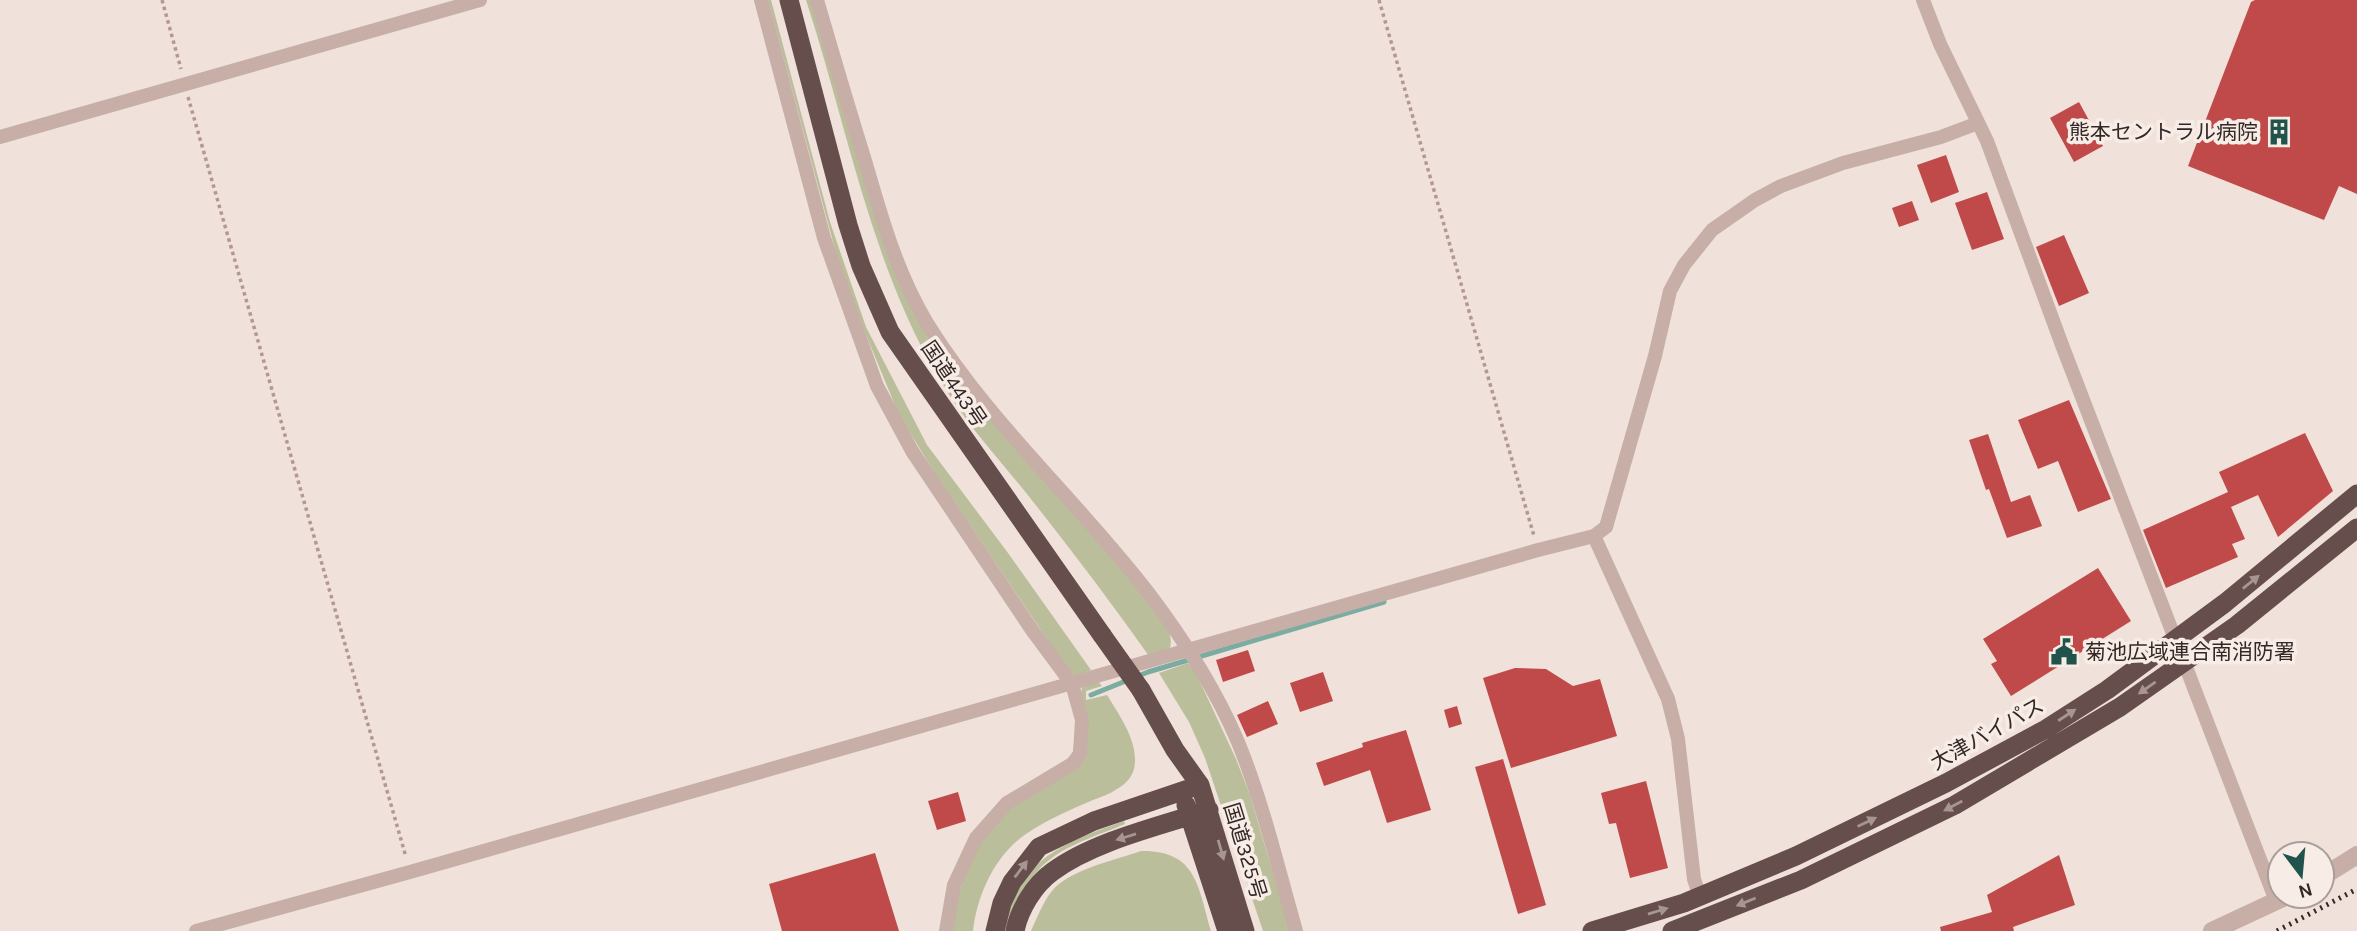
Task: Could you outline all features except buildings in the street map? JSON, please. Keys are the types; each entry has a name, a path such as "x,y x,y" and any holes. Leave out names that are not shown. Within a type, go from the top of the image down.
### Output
{"highway":[{"name":"国道443号","path":"789,0 851,235 861,266 890,332 1141,690 1175,750 1200,785"},
{"name":"大津バイパス","path":"1592,931 1692,900 1796,856 1946,783 2046,729 2107,690 2225,603 2357,494"},
{"name":"大津バイパス","path":"1672,931 1693,927 1801,880 1955,805 2120,707 2237,625 2357,528"},
{"name":"国道443号","path":"1175,750 1180,790 1200,813"},
{"path":"995,931 1002,903 1012,882 1039,848 1094,821 1200,785"},
{"name":"国道325号","path":"1200,785 1200,813 1227,931"},
{"path":"1015,931 1031,894 1051,872 1100,845 1200,813"},
{"name":"国道325号","path":"1200,813 1245,931"}],"street":[{"path":"0,137 480,0"},
{"path":"761,0 824,238 877,386 912,451 1032,630 1072,684 1083,720 1080,754 1072,764 1007,803 976,838 954,885 946,931"},
{"path":"817,0 888,238 899,268 926,321 990,411 1118,554 1188,650 1237,741 1257,794 1296,931"},
{"path":"1923,0 1940,44 1987,141 2183,663 2266,861"},
{"path":"196,931 1594,536 1606,527 1655,356 1670,291 1684,265 1712,230 1755,200 1781,186 1843,163 1941,137 1978,123"},
{"path":"1594,536 1674,717 1694,879 1693,927"},
{"path":"2336,868 2357,855"},
{"path":"2212,931 2266,906"}],"path":[{"path":"162,0 410,872"},
{"path":"1379,0 1538,550"}],"green space":[{"path":"768,0 771,0 830,222 866,327 927,445 1091,670 1076,676 1068,670 936,475 899,415 843,279"},
{"path":"806,0 812,0 906,293 1160,616 1169,632 1170,648 1149,656 1058,534 970,424 940,380 916,336 878,243"},
{"path":"1188,663 1195,671 1250,795 1290,931 1263,931 1205,758 1189,722 1159,673"},
{"path":"1097,680 1102,686 1086,691 1086,700 1107,695 1117,711 1134,749 1132,775 1114,791 1067,811 1015,843 989,877 973,931 950,931 969,865 986,835 1009,809 1070,772 1082,687"},
{"path":"1124,821 1125,824 1060,852 1039,869 1021,899 1008,931 1004,931 1009,907 1020,883 1044,858 1075,840"},
{"path":"1141,851 1160,852 1184,864 1198,886 1211,931 1031,931 1046,899 1059,884 1088,868"}],"waterway":[{"path":"1091,695 1148,672 1384,602"}],"railway":[{"path":"2277,931 2357,889"}],"place":[{"name":"熊本セントラル病院","path":"2279,132"},
{"name":"菊池広域連合南消防署","path":"2064,652"}]}
